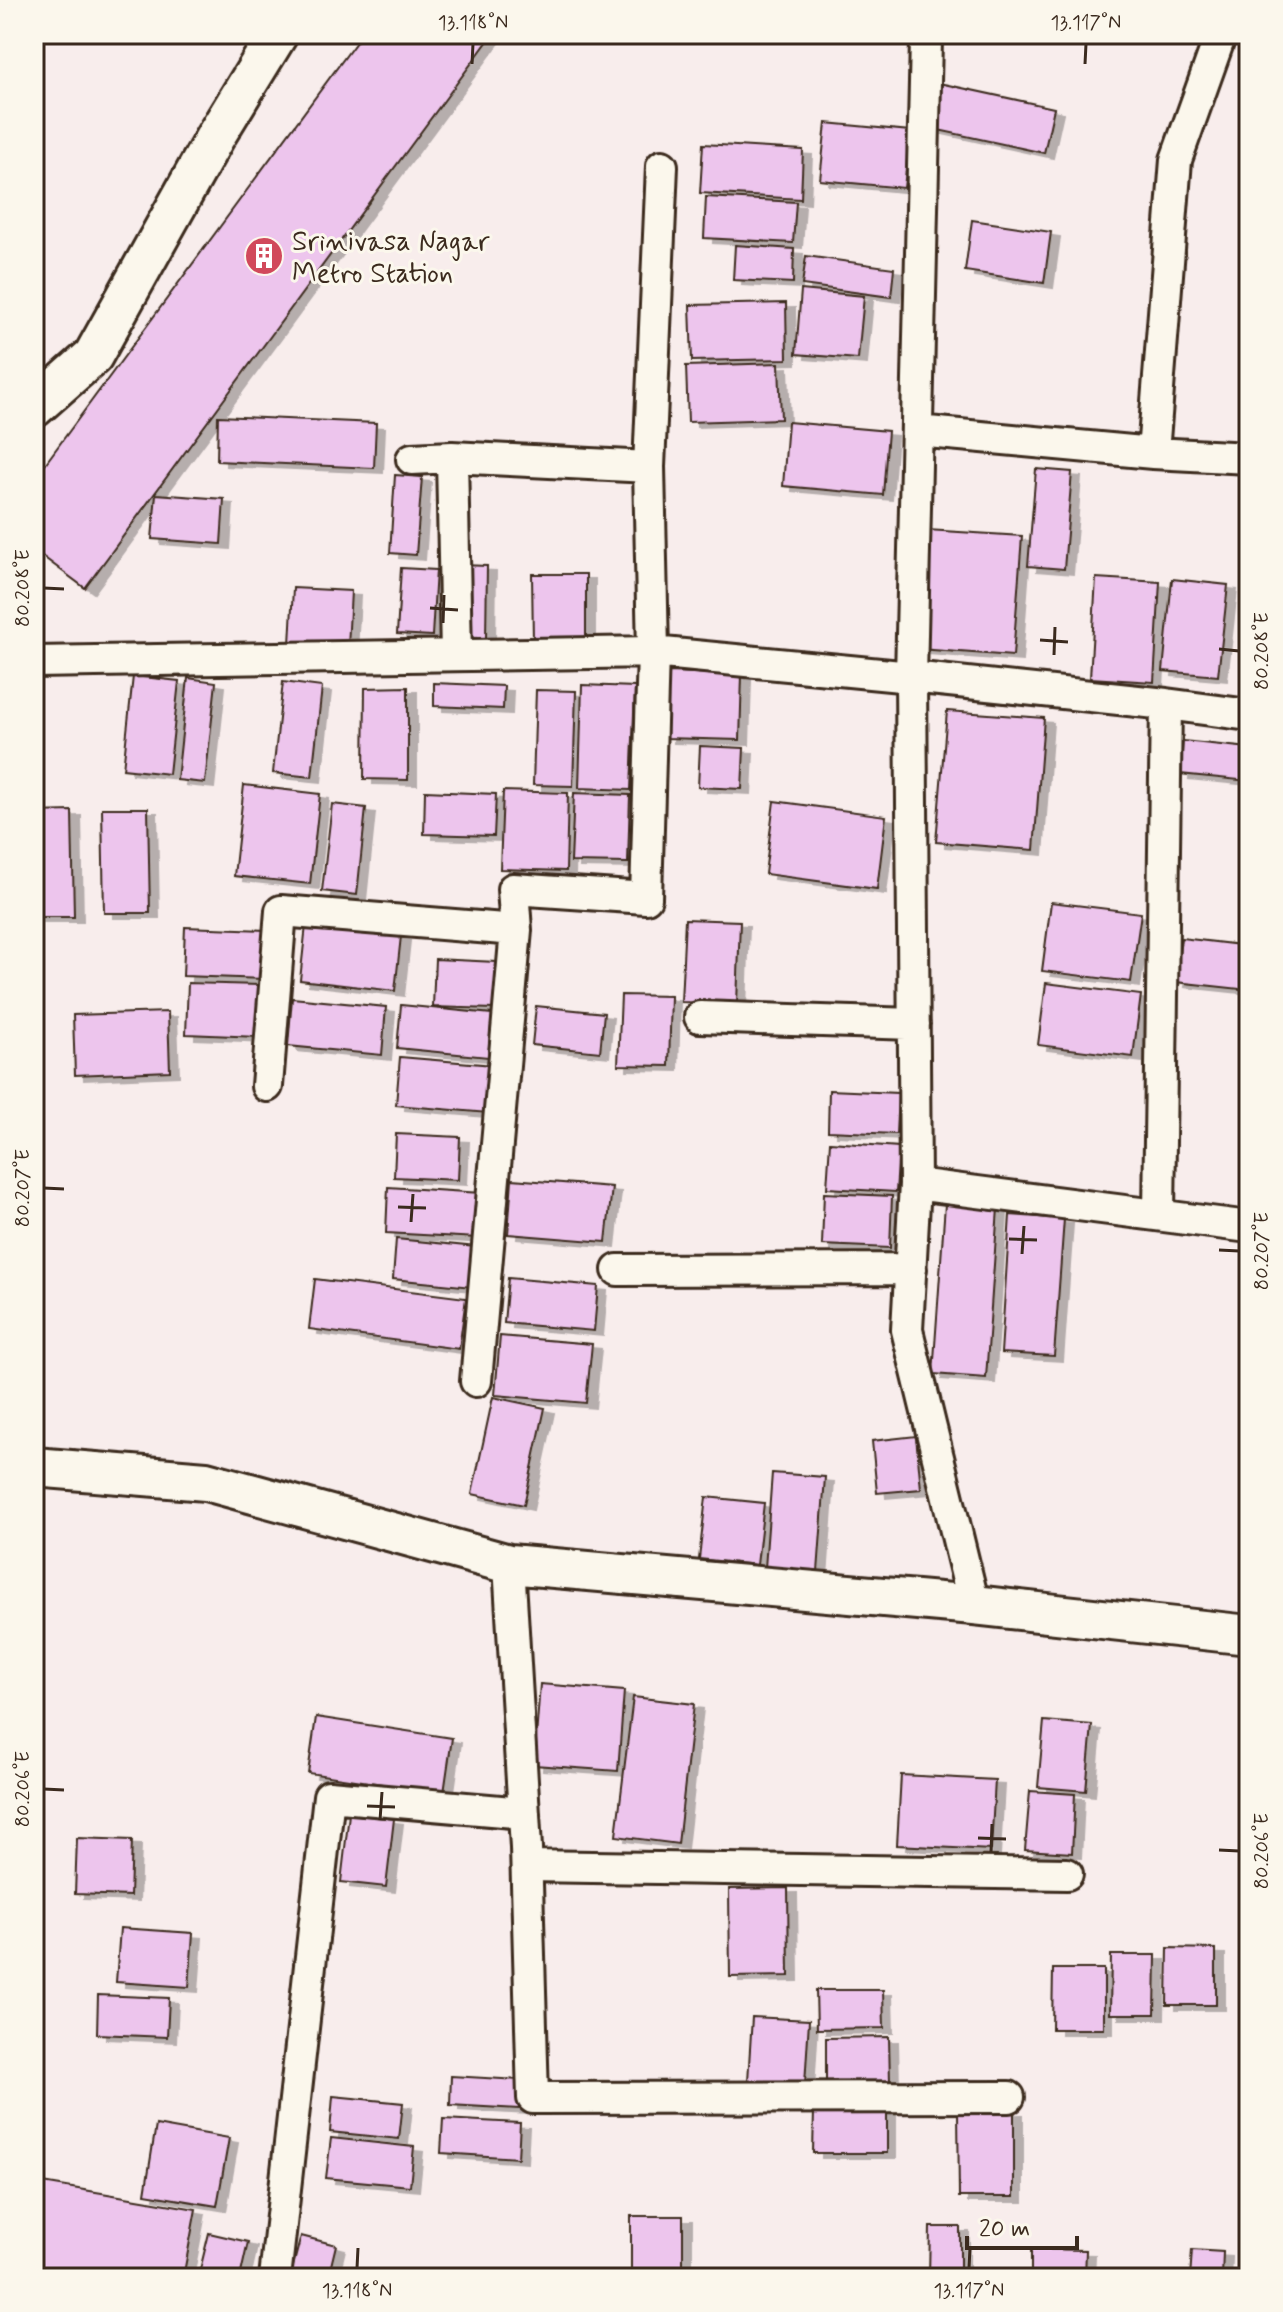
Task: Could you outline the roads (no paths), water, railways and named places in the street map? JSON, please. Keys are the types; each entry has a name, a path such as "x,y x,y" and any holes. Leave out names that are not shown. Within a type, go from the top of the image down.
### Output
{"street":[{"path":"34,408 93,356 215,137 278,34"},
{"path":"928,34 911,677 915,1184 907,1330 974,1605"},
{"path":"1153,453 1176,160 1221,34"},
{"path":"476,1381 516,930 513,889 646,898 653,652 649,467 662,166"},
{"path":"917,431 1153,453 1249,458"},
{"path":"412,459 452,457 649,467"},
{"path":"452,457 456,655"},
{"path":"34,662 653,652 1249,715"},
{"path":"1159,1214 1166,704"},
{"path":"267,1086 281,911 516,930"},
{"path":"700,1017 914,1024"},
{"path":"915,1184 1249,1227"},
{"path":"618,1270 911,1269"},
{"path":"34,1467 206,1481 509,1564 974,1605 1249,1635"},
{"path":"509,1564 527,1866 533,2098 1009,2097"},
{"path":"275,2278 329,1796 524,1813"},
{"path":"527,1866 1067,1874"}],"place":[{"name":"Srinivasa Nagar Metro Station","path":"264,256"}]}
